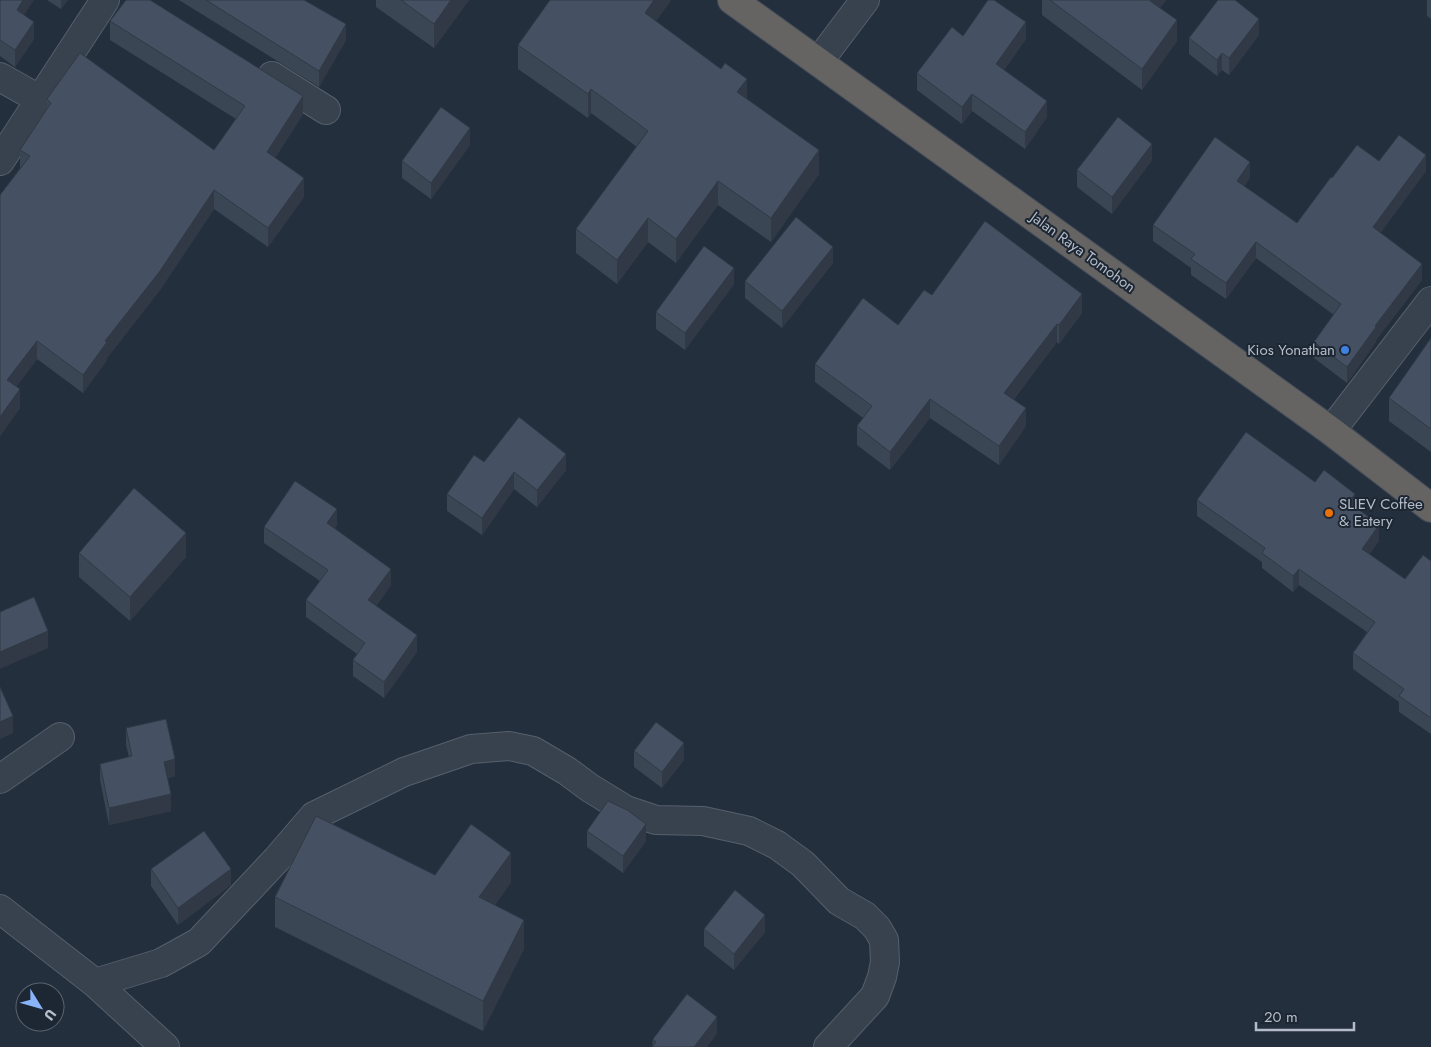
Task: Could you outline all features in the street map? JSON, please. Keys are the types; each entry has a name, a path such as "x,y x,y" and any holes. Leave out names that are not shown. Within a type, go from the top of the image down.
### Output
{"highway":[{"name":"Jalan Raya Tomohon","path":"732,0 1331,431 1431,508"}],"street":[{"path":"0,161 105,0"},
{"path":"819,62 865,0"},
{"path":"251,63 326,110"},
{"path":"0,77 39,99"},
{"path":"1331,431 1431,301"},
{"path":"0,779 60,737"},
{"path":"95,983 161,963 199,942 278,859 314,816 404,772 471,749 509,746 533,751 626,810 656,820 703,821 749,831 777,845 797,859 839,901 865,916 877,928 884,940 885,962 882,977 875,996 828,1047"},
{"path":"0,909 95,983 166,1047"}],"building":[{"path":"0,0 23,0 17,10 34,22 15,50 0,40"},
{"path":"126,0 150,0 303,96 267,152 304,178 268,228 214,190 160,271 105,341 107,342 83,375 37,341 7,380 20,389 0,417 0,195 30,156 20,150 51,103 47,99 80,53 214,150 245,106 110,21"},
{"path":"206,0 304,0 346,24 319,71"},
{"path":"401,0 451,0 434,24"},
{"path":"550,0 654,0 645,13 721,69 725,63 747,79 737,92 819,150 771,218 718,181 676,239 648,218 617,260 576,229 648,131 591,89 588,94 518,45"},
{"path":"988,0 994,0 1026,22 996,64 1047,101 1025,132 972,94 962,107 917,73 952,27 963,36"},
{"path":"1050,0 1151,0 1177,20 1142,69"},
{"path":"1218,0 1235,0 1259,19 1229,58 1222,53 1217,60 1189,38"},
{"path":"441,107 470,128 431,183 402,161"},
{"path":"1118,117 1152,144 1112,197 1077,170"},
{"path":"1399,135 1426,155 1373,227 1422,264 1347,367 1314,342 1341,304 1256,242 1226,283 1191,259 1195,254 1153,225 1215,137 1250,162 1237,181 1297,223 1357,145 1379,161"},
{"path":"796,217 833,247 782,311 745,281"},
{"path":"985,221 1082,294 1004,393 1026,408 999,446 930,399 890,452 857,426 872,406 815,364 863,298 898,325 924,290 932,295"},
{"path":"704,246 734,268 685,333 656,312"},
{"path":"1431,338 1431,429 1389,398"},
{"path":"519,417 566,454 537,490 514,472 482,518 447,494 474,455 484,462"},
{"path":"1246,432 1315,482 1324,470 1355,494 1349,502 1379,525 1362,549 1405,579 1423,555 1431,561 1431,718 1399,696 1404,689 1353,653 1375,622 1299,569 1293,576 1262,553 1265,548 1197,500"},
{"path":"295,481 337,509 327,523 391,569 368,600 417,635 384,682 353,660 365,643 306,600 328,570 264,527"},
{"path":"134,488 186,533 130,597 79,553"},
{"path":"34,597 48,631 0,652 0,612"},
{"path":"0,687 13,716 0,722"},
{"path":"166,719 175,759 164,762 171,794 109,808 100,764 132,756 126,728"},
{"path":"656,722 684,743 662,772 634,751"},
{"path":"608,801 627,810 646,824 623,856 587,831"},
{"path":"316,816 435,875 471,824 511,853 479,897 524,920 483,1001 275,897"},
{"path":"204,831 231,869 178,908 151,869"},
{"path":"735,890 765,915 734,954 704,929"},
{"path":"687,994 717,1017 694,1047 652,1047 656,1042 653,1039"}],"place":[{"name":"Kios Yonathan","path":"1345,350"},
{"name":"SLIEV Coffee & Eatery","path":"1329,513"}]}
